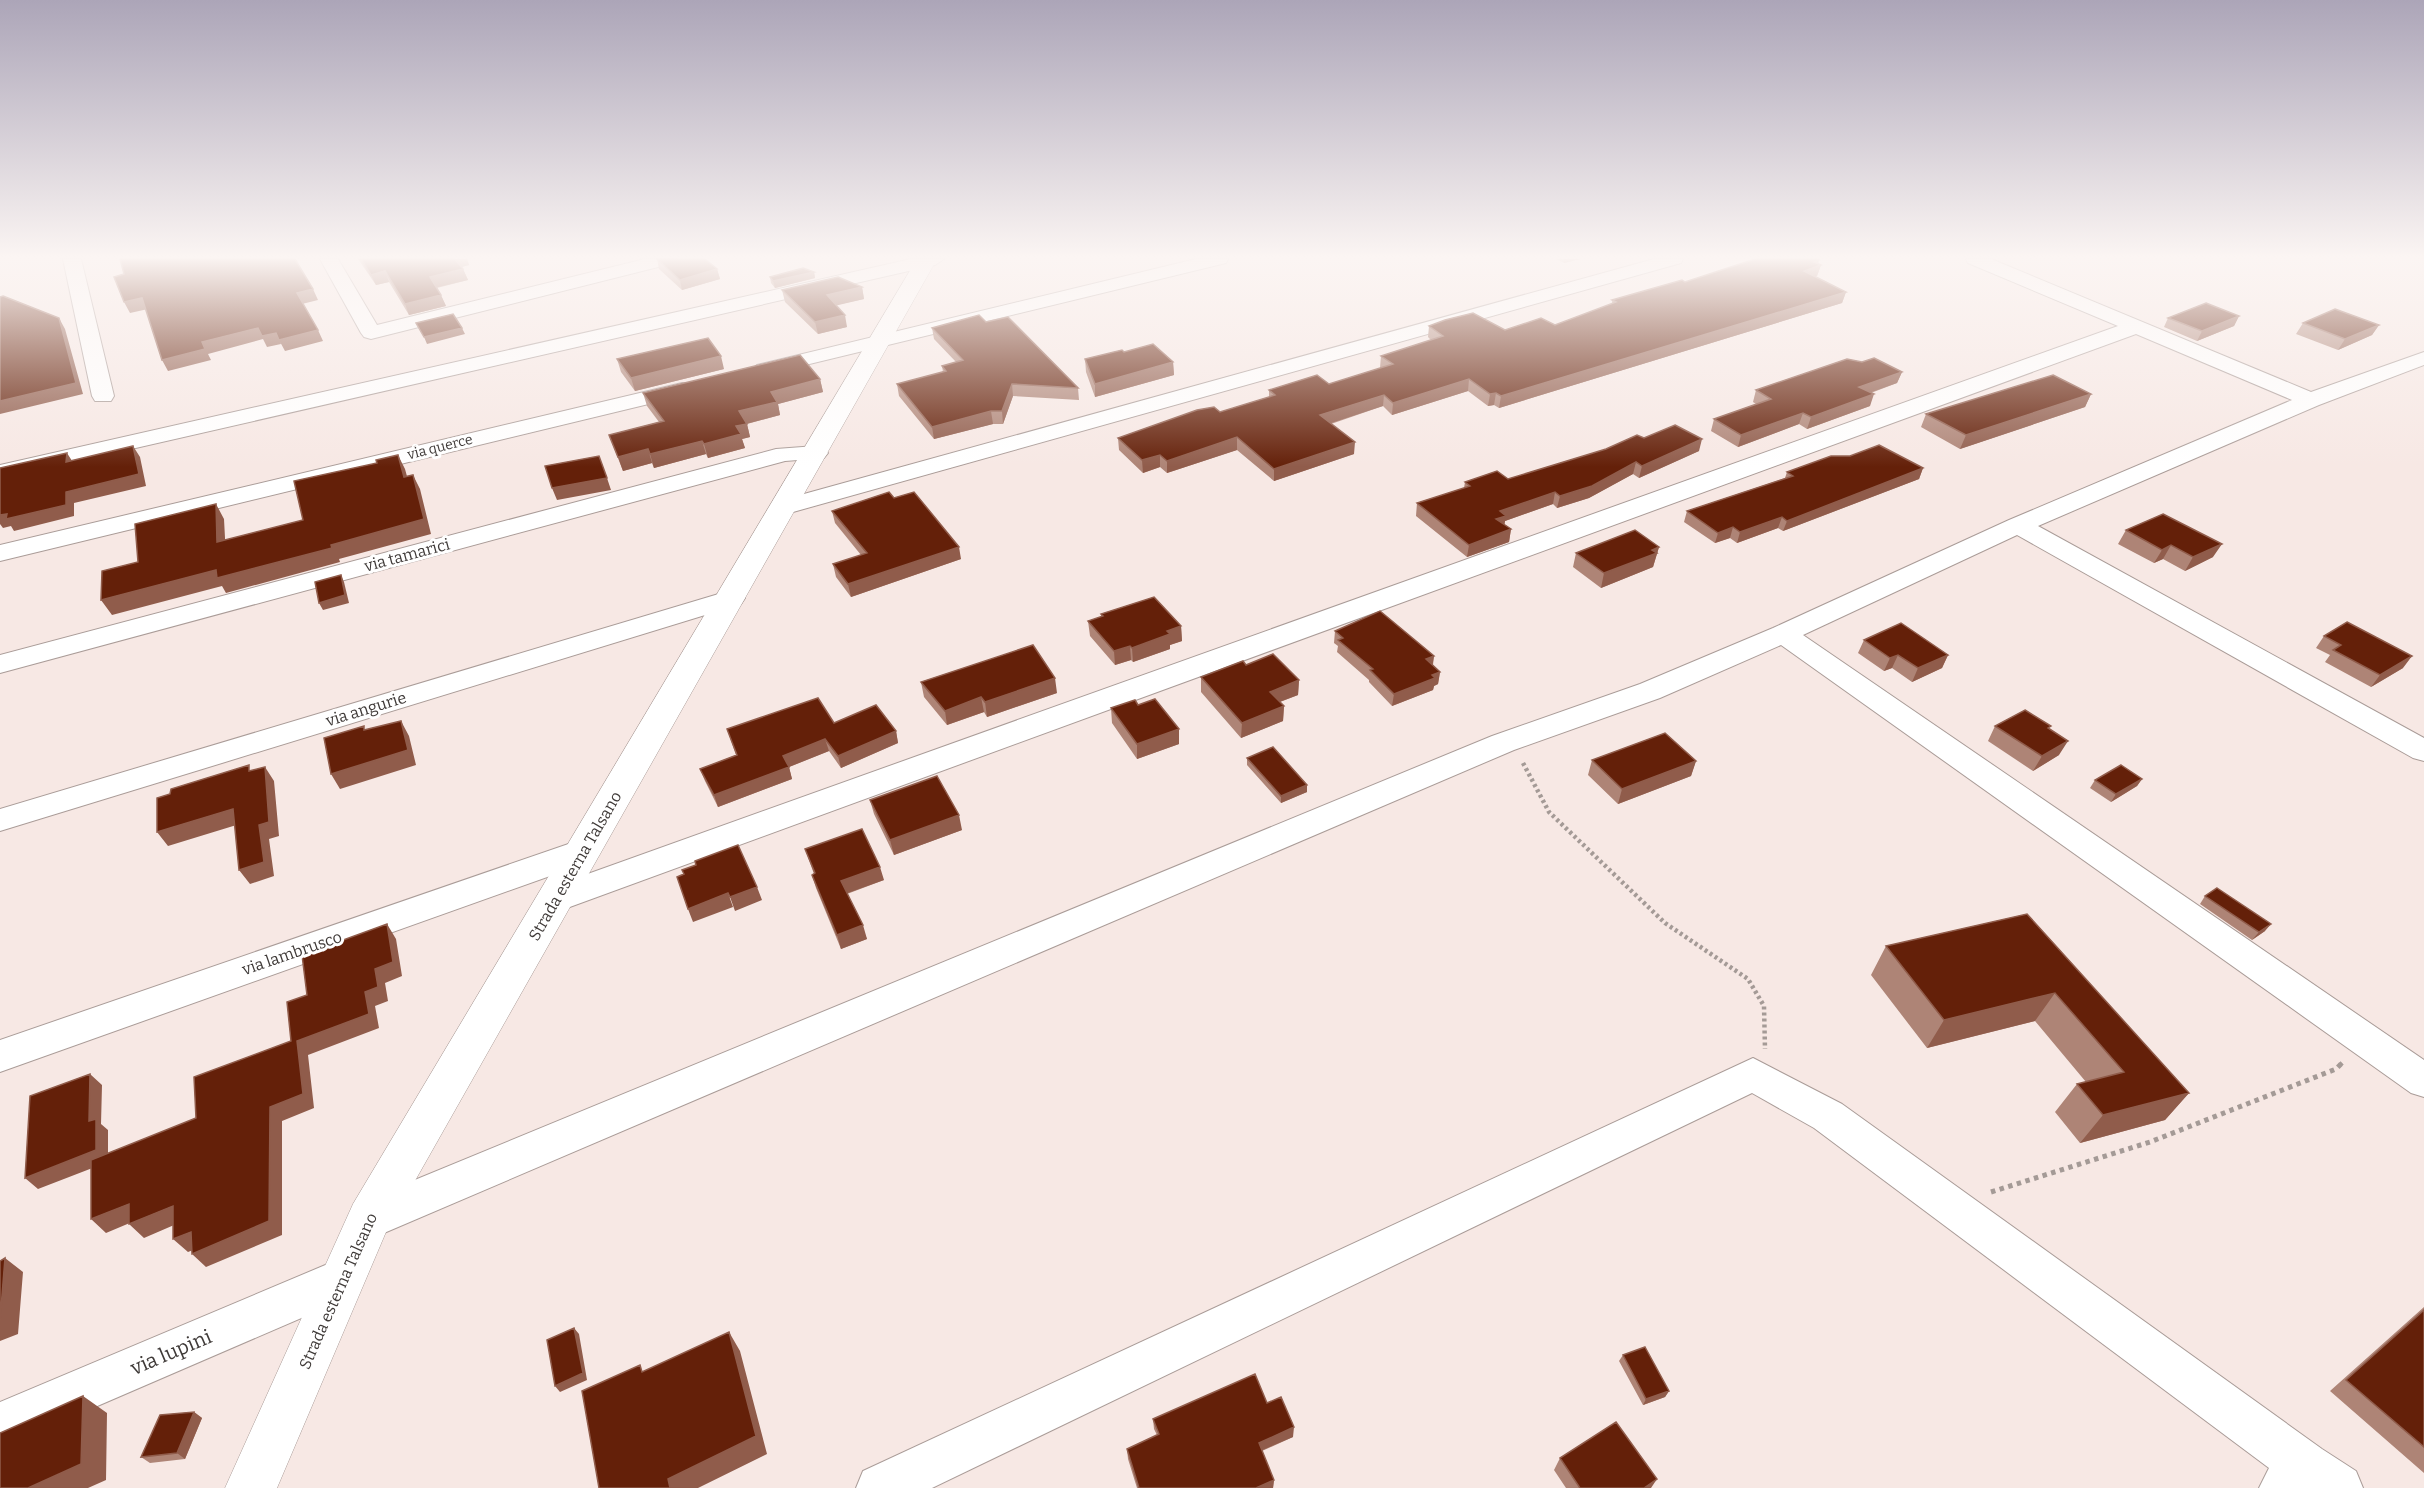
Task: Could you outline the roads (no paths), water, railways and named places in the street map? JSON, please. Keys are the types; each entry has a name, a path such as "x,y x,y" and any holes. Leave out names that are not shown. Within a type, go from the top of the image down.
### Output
{"street":[{"path":"88,328 103,396"},
{"path":"367,328 370,333 388,328"},
{"path":"0,472 629,328"},
{"name":"Strada esterna Talsano","path":"251,1488 369,1219 888,328"},
{"path":"741,374 932,328"},
{"path":"784,507 1425,328"},
{"path":"555,899 2131,328"},
{"path":"2138,328 2311,400"},
{"path":"369,1219 1503,743 1650,691 1783,634 2018,525 2311,400 2424,358"},
{"name":"via querce","path":"0,553 706,383"},
{"name":"via tamarici","path":"0,664 784,454 816,453"},
{"path":"2018,525 2424,751"},
{"name":"via angurie","path":"0,820 732,598"},
{"path":"1783,634 2424,1081"},
{"name":"via lambrusco","path":"0,1056 583,851"},
{"path":"880,1488 1753,1074 1828,1116 1950,1205 2309,1481"},
{"name":"via lupini","path":"0,1425 342,1279"}]}
